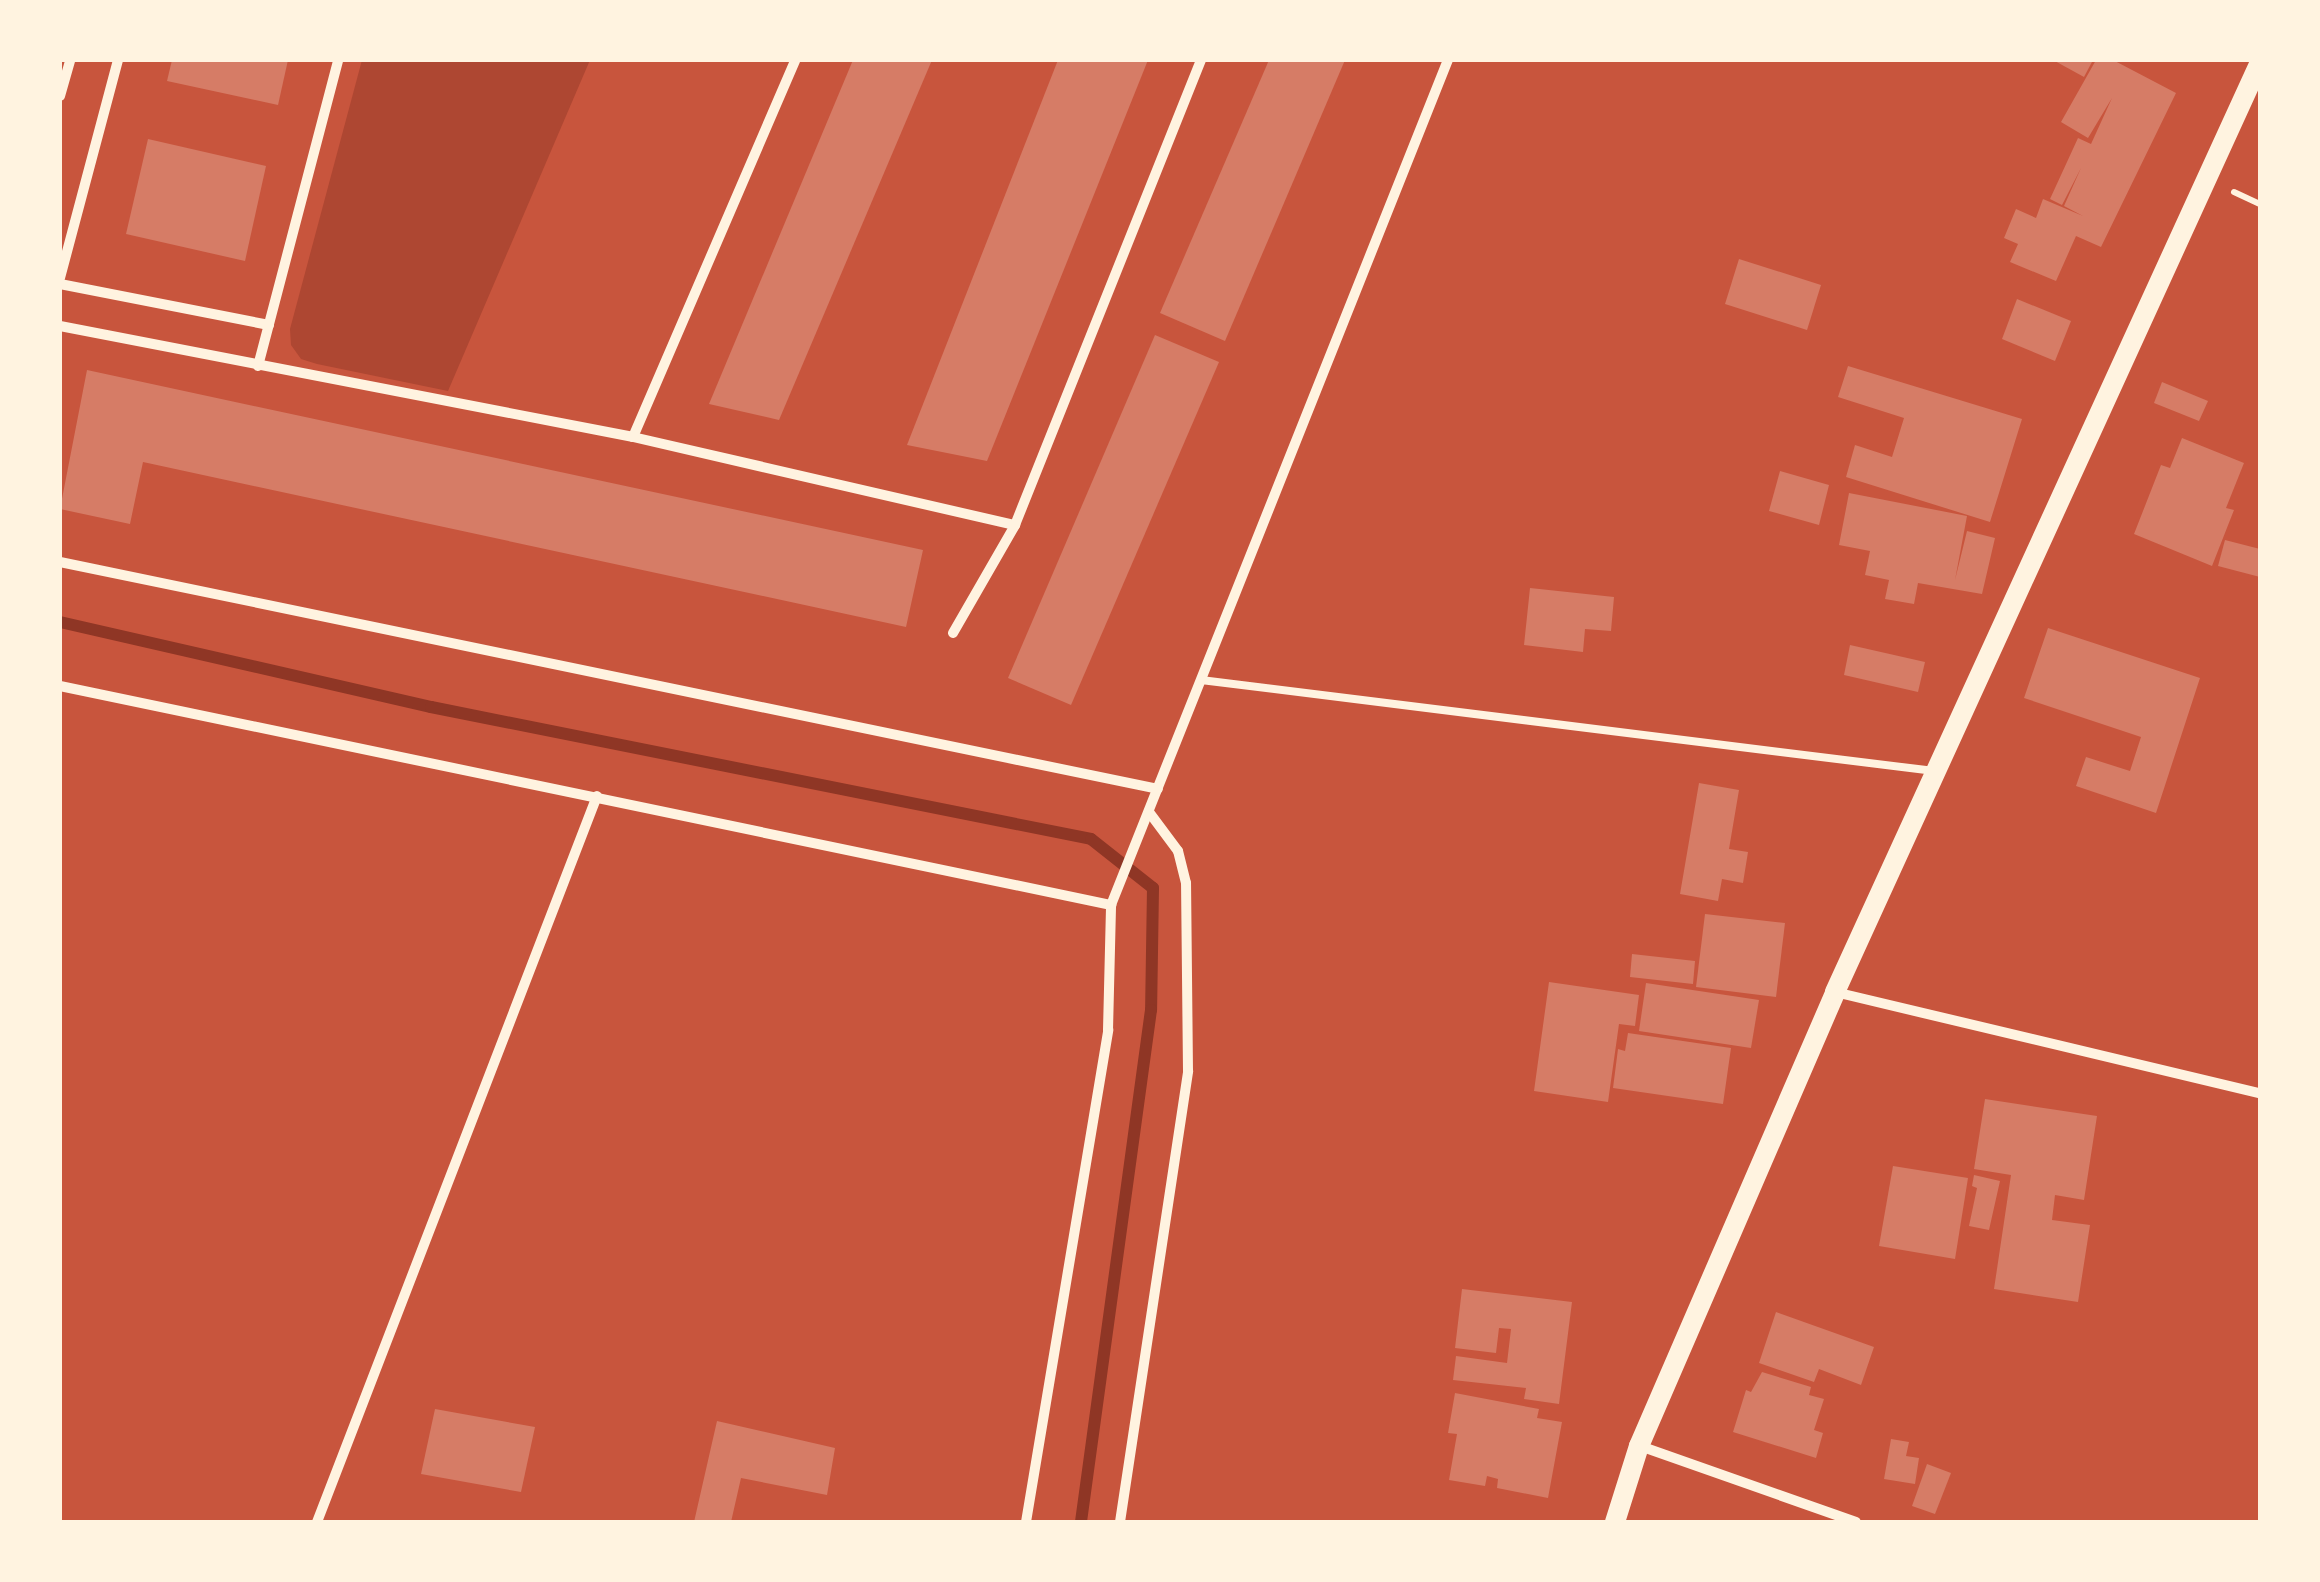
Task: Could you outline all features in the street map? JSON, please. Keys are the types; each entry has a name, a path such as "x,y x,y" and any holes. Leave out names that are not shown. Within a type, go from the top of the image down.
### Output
{"main road":[{"path":"1615,1522 1639,1446 1835,992 2260,62"}],"street":[{"path":"60,96 70,60"},
{"path":"118,60 60,281 269,325"},
{"path":"258,366 338,60"},
{"path":"633,437 794,60"},
{"path":"954,634 1015,526 1201,60"},
{"path":"1026,1522 1108,1030 1111,904 1448,60"},
{"path":"60,326 633,437 1015,526"},
{"path":"60,562 1158,789"},
{"path":"60,686 1111,904"},
{"path":"317,1522 597,796"},
{"path":"1120,1522 1188,1071 1186,883 1178,850 1149,812"},
{"path":"1835,992 2260,1093"},
{"path":"1639,1446 1856,1522"}],"lane":[{"path":"1200,680 1939,771"}],"shaded area":[{"path":"362,60 590,60 448,391 317,364 301,359 291,345 290,329"}],"building":[{"path":"172,60 288,60 278,105 167,81"},
{"path":"853,60 932,60 779,420 709,404"},
{"path":"1058,60 1148,60 987,461 907,445"},
{"path":"1269,60 1345,60 1225,341 1160,313"},
{"path":"2053,60 2093,60 2084,77"},
{"path":"2096,60 2113,60 2176,93 2101,247 2076,236 2056,281 2010,262 2018,244 2004,238 2016,209 2036,218 2043,199 2083,216 2064,206 2081,168 2062,205 2050,199 2078,138 2091,144 2112,98 2088,138 2061,122"},
{"path":"148,139 266,166 245,261 126,234"},
{"path":"1739,259 1821,285 1807,330 1725,304"},
{"path":"2017,299 2071,321 2055,361 2002,339"},
{"path":"1155,335 1219,362 1071,705 1008,678"},
{"path":"1848,366 2022,419 1990,522 1846,477 1855,445 1892,457 1904,418 1838,397"},
{"path":"87,370 923,550 906,627 143,462 130,524 60,509"},
{"path":"2162,382 2208,401 2199,421 2154,403"},
{"path":"2182,438 2244,463 2226,508 2234,510 2212,566 2134,534 2161,465 2170,468"},
{"path":"1780,471 1829,485 1819,525 1769,511"},
{"path":"1849,493 1967,516 1955,580 1967,531 1995,538 1982,594 1918,583 1914,604 1885,599 1889,580 1865,575 1870,551 1839,545"},
{"path":"2225,540 2260,549 2260,577 2218,566"},
{"path":"1530,588 1614,597 1611,631 1585,629 1583,652 1524,645"},
{"path":"2048,628 2200,678 2156,813 2076,786 2086,757 2130,771 2141,737 2024,698"},
{"path":"1850,645 1925,662 1918,692 1844,675"},
{"path":"1699,783 1739,790 1729,849 1748,852 1743,883 1722,879 1718,901 1680,894"},
{"path":"1705,914 1785,923 1776,997 1696,987"},
{"path":"1632,954 1695,961 1693,984 1630,977"},
{"path":"1549,982 1639,995 1635,1026 1619,1024 1608,1102 1534,1091"},
{"path":"1646,983 1759,1000 1751,1048 1639,1031"},
{"path":"1628,1033 1731,1048 1723,1104 1613,1088 1618,1049 1625,1051"},
{"path":"1985,1099 2097,1116 2084,1200 2055,1195 2052,1220 2090,1225 2078,1302 1994,1289 2011,1175 1974,1169"},
{"path":"1893,1166 1968,1178 1955,1259 1879,1246"},
{"path":"1974,1175 2000,1181 1989,1230 1969,1226 1977,1188 1972,1186"},
{"path":"1462,1289 1572,1302 1559,1404 1524,1399 1526,1388 1453,1380 1456,1356 1507,1363 1511,1329 1499,1328 1496,1353 1455,1348"},
{"path":"1776,1312 1874,1347 1861,1385 1819,1369 1814,1382 1759,1363"},
{"path":"1762,1372 1811,1387 1809,1395 1824,1399 1814,1430 1823,1433 1816,1458 1733,1432 1746,1390 1751,1392"},
{"path":"1455,1393 1539,1409 1537,1418 1562,1422 1548,1498 1497,1488 1498,1479 1487,1476 1485,1486 1449,1480 1457,1434 1448,1433"},
{"path":"435,1409 535,1427 521,1492 421,1474"},
{"path":"717,1421 835,1448 827,1495 741,1478 731,1522 694,1522"},
{"path":"1891,1439 1909,1442 1906,1456 1919,1458 1915,1484 1884,1479"},
{"path":"1927,1464 1951,1473 1935,1514 1912,1506"}],"waterway":[{"path":"60,622 431,707 1091,839 1153,888 1151,1010 1081,1522"}]}
